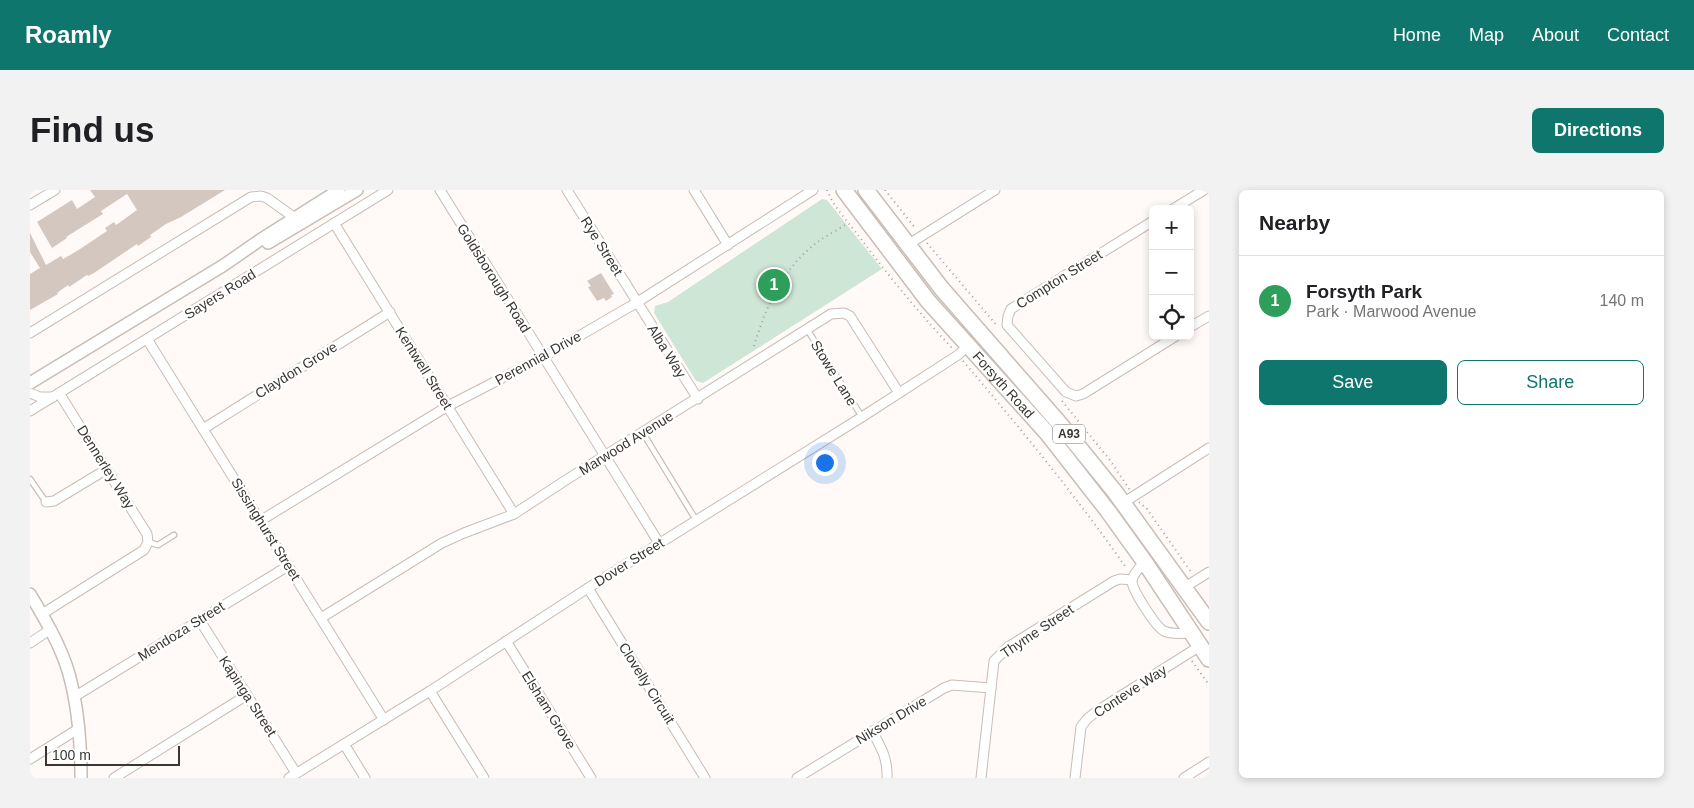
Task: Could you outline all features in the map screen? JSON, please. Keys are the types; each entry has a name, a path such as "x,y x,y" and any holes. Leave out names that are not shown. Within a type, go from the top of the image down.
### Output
{"highway":[{"name":"Forsyth Road","path":"844,190 964,350 1046,433 1108,511 1144,561 1209,659"},
{"name":"Forsyth Road","path":"866,190 915,240 942,289 1060,424 1129,499 1191,583 1209,622"},
{"path":"964,350 983,334"},
{"path":"1108,511 1129,499"},
{"path":"1169,598 1191,583"}],"main road":[{"name":"Sayers Road","path":"30,383 224,265 295,218 342,193"},
{"name":"Sayers Road","path":"224,265 254,251 342,193"},
{"name":"Sayers Road","path":"30,392 89,355 115,337 127,325"},
{"path":"30,594 50,629 64,661 74,697 81,778"}],"street":[{"path":"30,205 55,190"},
{"name":"Sayers Road","path":"30,411 388,190"},
{"name":"Goldsborough Road","path":"440,190 658,543"},
{"name":"Rye Street","path":"567,190 636,302"},
{"path":"694,190 728,245"},
{"name":"Perennial Drive","path":"260,521 404,431 543,357 636,302 813,190"},
{"path":"915,240 995,190"},
{"path":"1180,205 1204,190"},
{"path":"30,332 250,197 261,196 267,198 295,218"},
{"name":"Kentwell Street","path":"334,223 514,514"},
{"name":"Compton Street","path":"1149,223 1011,309 1007,325 1066,392 1072,396 1083,394 1170,340"},
{"name":"Alba Way","path":"636,302 698,399"},
{"name":"Claydon Grove","path":"203,429 390,312"},
{"name":"Marwood Avenue","path":"321,618 442,543 514,514 831,314 838,312 850,316 899,393"},
{"path":"1194,325 1209,316"},
{"name":"Sissinghurst Street","path":"146,339 384,720"},
{"name":"Dover Street","path":"293,776 430,691 658,543 697,521 862,418 964,350"},
{"name":"Sayers Road","path":"30,392 40,397 56,395"},
{"name":"Dennerley Way","path":"56,395 107,469 147,534 148,542"},
{"path":"1129,499 1209,448"},
{"path":"46,502 54,501 107,469"},
{"path":"42,614 144,550 148,542"},
{"path":"1144,561 1132,579 1134,591 1159,628 1174,634 1192,633"},
{"name":"Mendoza Street","path":"74,697 288,566"},
{"path":"1191,583 1209,572"},
{"name":"Thyme Street","path":"981,778 994,661 1008,647 1114,581 1132,579"},
{"name":"Clovelly Circuit","path":"588,588 705,778"},
{"name":"Kapinga Street","path":"199,619 247,695 293,776"},
{"path":"30,643 50,629"},
{"name":"Elsham Grove","path":"506,641 591,778"},
{"name":"Conteve Way","path":"1075,778 1081,727 1087,719 1200,646"},
{"name":"Nikson Drive","path":"797,778 937,692 952,685 991,688"},
{"path":"430,691 484,778"},
{"path":"114,778 247,695"},
{"path":"30,759 78,729"},
{"path":"872,731 885,755 888,766 887,778"},
{"path":"344,744 366,778"},
{"path":"1184,778 1209,762"}],"lane":[{"name":"Stowe Lane","path":"807,329 862,418"},
{"path":"643,432 697,521"},
{"path":"30,479 46,502"},
{"path":"148,542 158,545 174,535"}],"path":[{"path":"827,190 837,208 917,310 964,350 1101,532 1132,579"},
{"path":"885,190 915,240 999,328"},
{"path":"754,346 774,293 790,268 816,243 849,223"},
{"path":"1060,399 1121,475 1129,499 1147,509 1188,569 1191,583"},
{"path":"1187,654 1209,685"}],"green space":[{"path":"822,199 827,200 882,269 703,383 696,381 654,313 655,306 668,302"}],"building":[{"path":"90,190 225,190 166,224 138,246 137,244 94,273 87,275 69,287 68,285 58,294 30,310 30,274 40,268 30,252 30,233 46,265 61,256 63,259 77,251 107,231 105,228 114,222 116,225 137,210 127,194 101,211 103,214 52,248 37,222 72,200 77,209 95,197"},
{"path":"601,273 614,294 606,301 604,298 597,301 588,287 591,286 587,281"}],"place":[{"name":"Forsyth Park","path":"774,285"}]}
